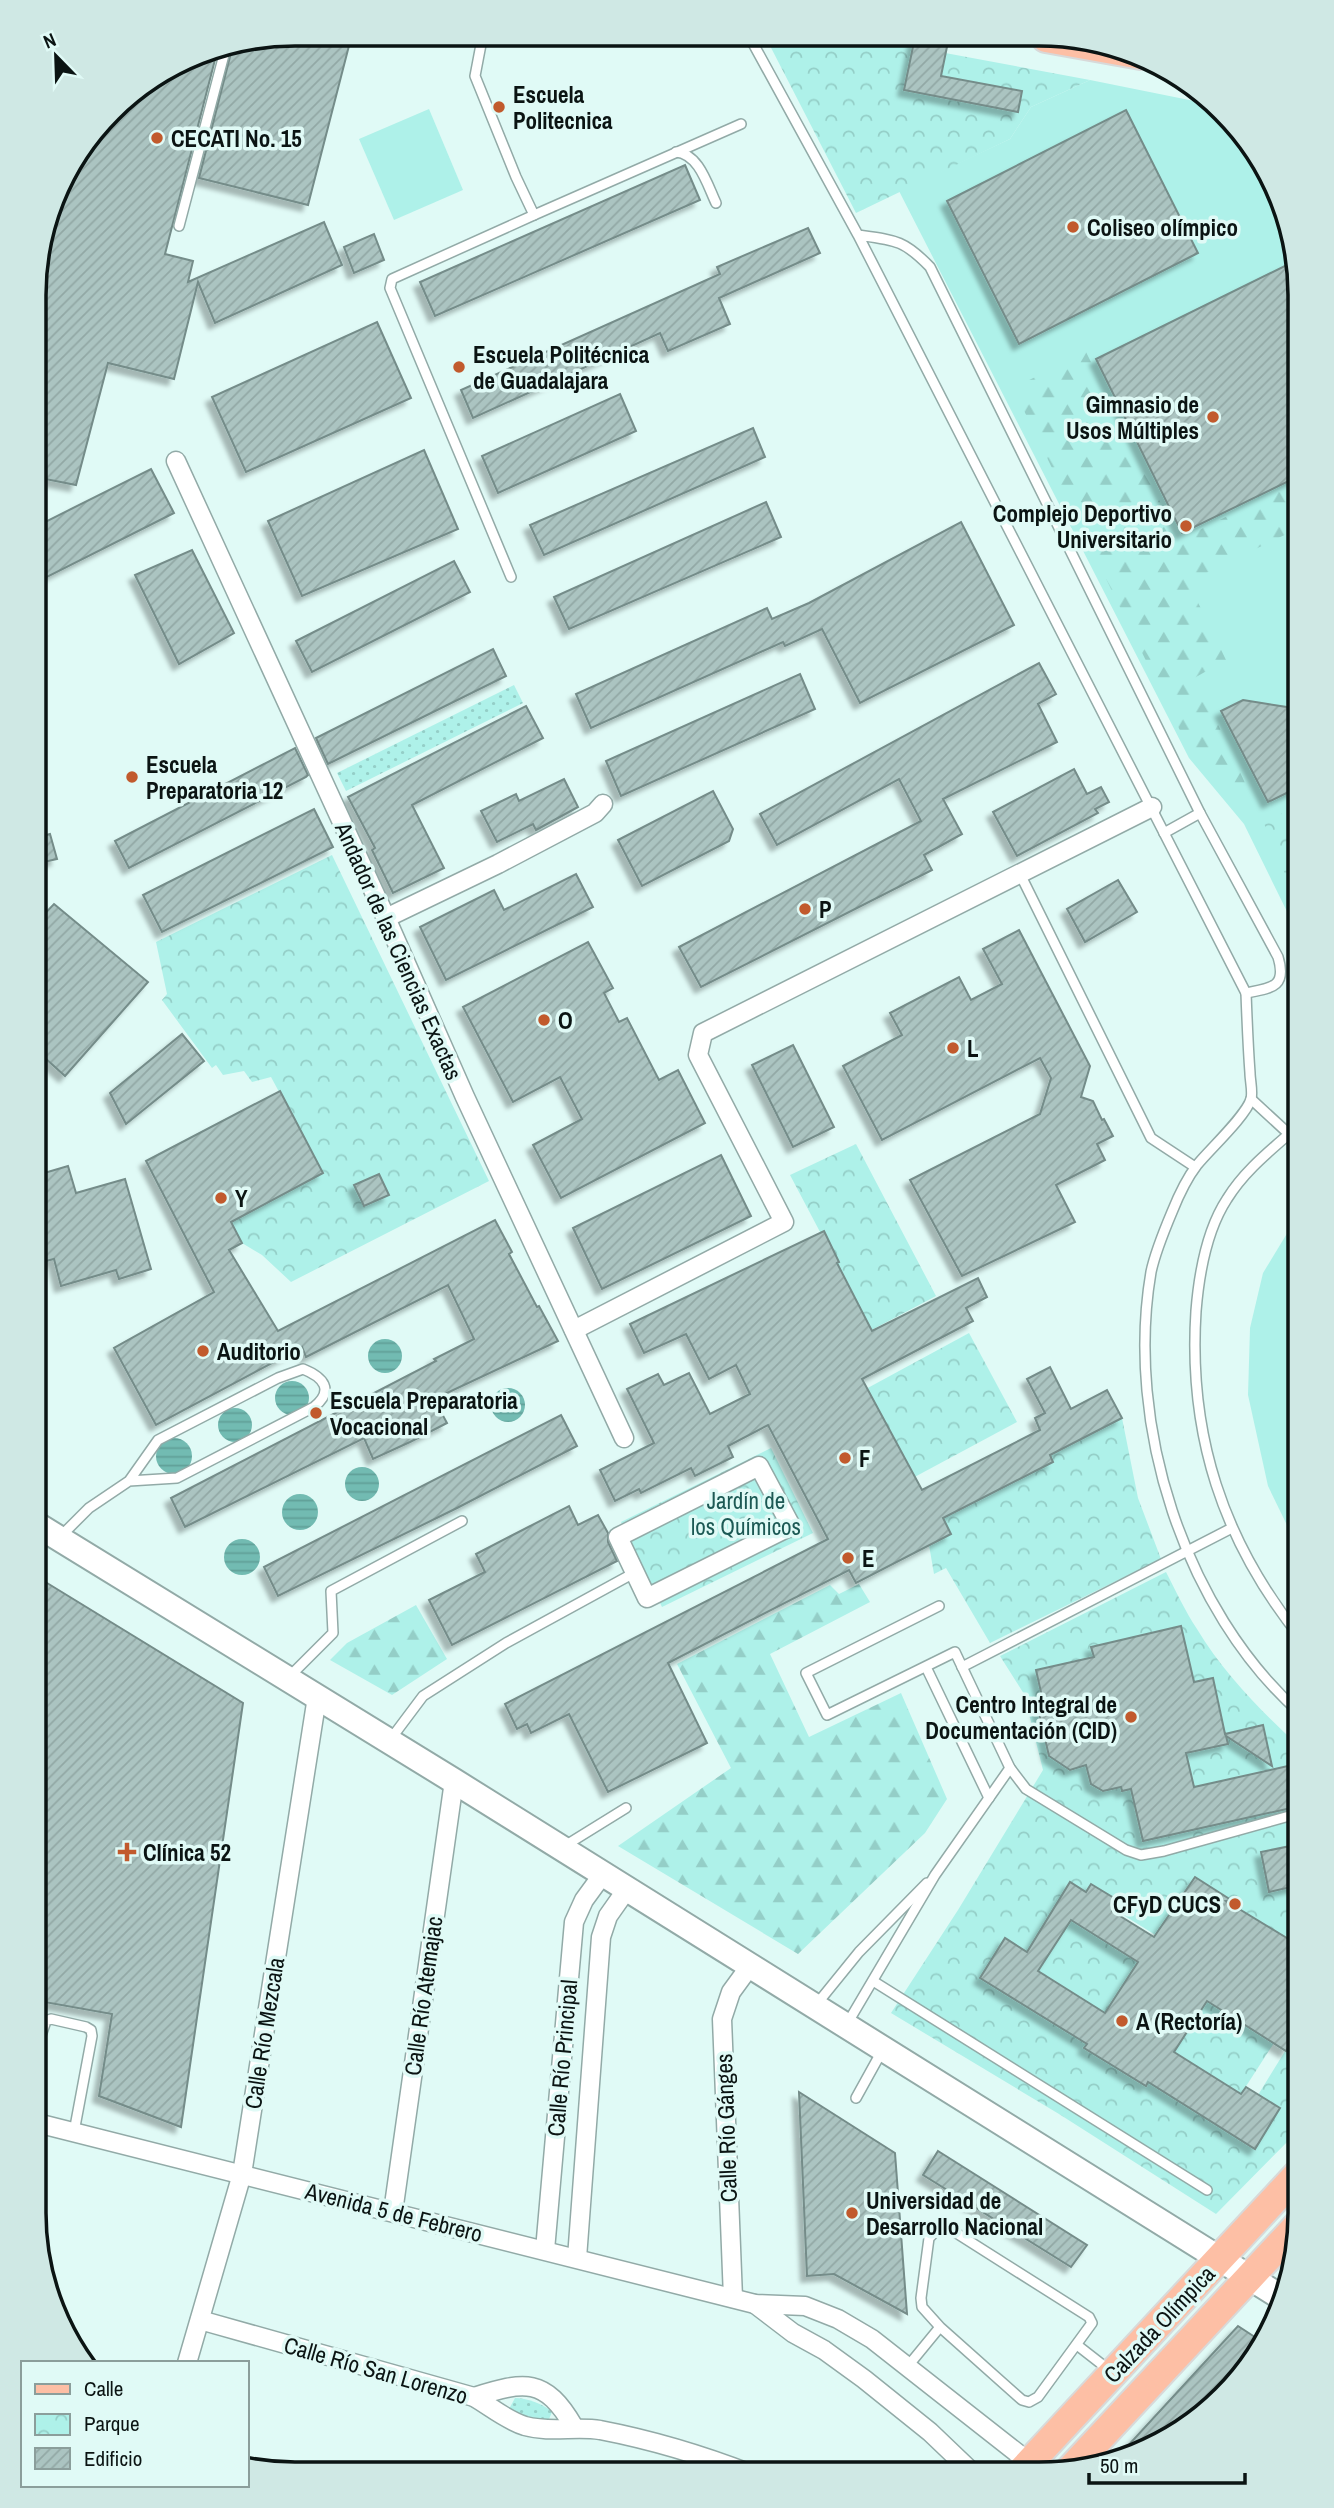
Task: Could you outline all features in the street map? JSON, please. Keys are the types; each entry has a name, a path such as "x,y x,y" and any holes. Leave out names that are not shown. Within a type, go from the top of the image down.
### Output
{"main road":[{"path":"46,1530 562,1848 1275,2293"},
{"name":"Calzada Olímpica","path":"1037,2462 1113,2373 1289,2184"},
{"name":"Calzada Olímpica","path":"1080,2459 1287,2237"}],"street":[{"name":"Andador de las Ciencias Exactas","path":"176,461 387,918 464,1097 625,1438"},
{"path":"387,918 595,813 603,804"},
{"path":"574,1330 784,1222 698,1055 703,1033 1152,807"},
{"path":"759,1466 791,1526 647,1598 634,1573 618,1537 759,1466"},
{"name":"Calle Río Mezcala","path":"188,2361 242,2174 317,1697"},
{"name":"Calle Río Atemajac","path":"393,2212 454,1781"},
{"name":"Calle Río Principal","path":"545,2250 575,1922 584,1900 603,1874"},
{"name":"Calle Río Principal","path":"577,2258 601,1937 608,1916 627,1889"},
{"name":"Calle Río Gánges","path":"733,2298 722,2019 731,1992 750,1966"},
{"name":"Avenida 5 de Febrero","path":"46,2125 755,2304 805,2306 838,2319 872,2339 1021,2462"},
{"name":"Avenida 5 de Febrero","path":"755,2304 793,2333 824,2350 864,2379 930,2432 962,2462"},
{"name":"Calle Río San Lorenzo","path":"200,2320 474,2397 504,2417 526,2426 548,2429 574,2427 653,2441 715,2462"},
{"path":"474,2397 509,2386 540,2390 559,2402 574,2427"}],"lane":[{"path":"481,46 475,76 534,215"},
{"path":"755,46 859,235 1246,993 1251,1099 1230,1128 1195,1167 1172,1210 1151,1270 1145,1326 1146,1385 1154,1443 1169,1499 1203,1585 1234,1639 1260,1672 1289,1702"},
{"path":"178,226 224,56"},
{"path":"510,577 390,288 393,279 741,124"},
{"path":"675,152 694,158 716,203"},
{"path":"859,235 893,240 911,248 930,267 1200,813 1278,957 1282,968 1279,982 1273,987 1246,993"},
{"path":"1164,833 1200,813"},
{"path":"1020,874 1151,1138 1195,1167"},
{"path":"1251,1099 1289,1134 1245,1174 1225,1201 1211,1231 1198,1284 1193,1355 1199,1421 1215,1483 1232,1528 1252,1568 1289,1621"},
{"path":"59,1538 89,1508 129,1481 158,1440 278,1378 303,1369 322,1380 326,1389 323,1400 314,1407 177,1478 129,1481"},
{"path":"287,1678 333,1633 331,1591 462,1521"},
{"path":"962,1667 1232,1528"},
{"path":"389,1741 423,1696 506,1643 634,1573"},
{"path":"939,1606 806,1672 827,1715 955,1652 1010,1768 1026,1789 1126,1850 1141,1855 1164,1851 1289,1816"},
{"path":"926,1667 989,1798"},
{"path":"846,2025 935,1875 1010,1768"},
{"path":"562,1848 626,1808"},
{"path":"815,2006 859,1952 935,1875"},
{"path":"873,1981 1207,2190"},
{"path":"46,2021 51,2019 91,2030 74,2132"},
{"path":"856,2098 884,2049"},
{"path":"944,2228 1088,2317 1093,2323 1038,2397 1025,2402 940,2327 922,2307 921,2298 929,2238 938,2229 944,2228"},
{"path":"908,2367 940,2327"},
{"path":"1077,2345 1113,2373"}],"green space":[{"path":"770,46 907,46 1090,80 1031,107 1010,139 856,213"},
{"name":"Complejo Deportivo Universitario","path":"1090,80 1197,102 1216,118 1247,156 1263,184 1275,214 1284,246 1289,294 1289,916 1244,824 1189,758 899,191 1010,139 1031,107"},
{"path":"429,109 463,190 394,220 359,139"},
{"path":"1086,352 1179,540 1289,486 1289,533 1188,582 1226,660 1196,677 1251,796 1243,805 1190,751 1013,388"},
{"path":"514,685 523,703 346,791 337,773"},
{"path":"1289,811 1289,883 1263,821"},
{"path":"332,855 489,1181 291,1282 262,1255 242,1243 231,1222 323,1173 271,1077 252,1082 244,1071 223,1075 216,1065 212,1068 162,1000 167,994 156,942"},
{"path":"856,1144 936,1296 845,1344 858,1304 790,1175"},
{"path":"1289,1230 1289,1529 1268,1486 1248,1395 1250,1328 1263,1273"},
{"path":"969,1333 1017,1422 909,1480 864,1390"},
{"path":"1122,1418 1138,1498 1161,1559 990,1643 946,1568 934,1574 929,1545 943,1518 1052,1462 1050,1455"},
{"name":"Jardín de los Químicos","path":"771,1448 813,1533 662,1607 621,1522"},
{"path":"1166,1572 1193,1622 1219,1662 1289,1736 1289,2007 1170,1944 1070,1882 1027,1952 1005,1938 980,1978 1087,2044 1085,2048 1145,2086 1148,2082 1254,2149 1258,2095 1289,2045 1289,2140 1216,2214 1059,2114 891,2013 958,1910 1043,1770 1024,1694 1000,1656"},
{"path":"859,1584 870,1602 770,1654 809,1737 901,1693 947,1799 925,1833 798,1954 618,1846 731,1768 677,1664 830,1585 839,1594"},
{"path":"416,1605 447,1659 392,1695 330,1660 347,1643"},
{"path":"1071,1920 1138,1962 1105,2013 1038,1971"},
{"path":"1207,2001 1274,2043 1241,2094 1174,2052"},
{"path":"515,2398 535,2402 549,2409 552,2412 547,2424 542,2425 508,2411"}],"shaded area":[{"path":"385,1339 397,1344 402,1356 397,1368 385,1373 373,1368 368,1356 373,1344"},
{"path":"292,1381 304,1386 309,1398 304,1410 292,1415 280,1410 275,1398 280,1386"},
{"path":"508,1388 520,1393 525,1405 520,1417 508,1422 496,1417 491,1405 496,1393"},
{"path":"235,1408 247,1413 252,1425 247,1437 235,1442 223,1437 218,1425 223,1413"},
{"path":"174,1438 186,1444 192,1456 186,1468 174,1474 162,1468 156,1456 162,1444"},
{"path":"362,1467 374,1472 379,1484 374,1496 362,1501 350,1496 345,1484 350,1472"},
{"path":"300,1494 312,1500 318,1512 312,1524 300,1530 288,1524 282,1512 288,1500"},
{"path":"242,1539 254,1545 260,1557 254,1569 242,1575 230,1569 224,1557 230,1545"}],"building":[{"path":"278,46 349,46 308,205 199,178 231,54"},
{"path":"913,46 947,46 941,76 1022,91 1018,112 904,90"},
{"path":"215,59 165,254 193,261 188,282 324,222 342,265 215,323 198,282 174,379 108,363 76,485 46,479 46,278 55,227 64,199 87,156 118,118 156,87 184,71"},
{"name":"Coliseo olímpico","path":"1126,110 1198,253 1019,344 947,201"},
{"path":"685,165 700,200 435,316 420,282"},
{"path":"808,228 820,253 719,298 730,324 668,351 660,333 473,418 461,390 720,274 717,267"},
{"path":"374,234 384,260 354,273 344,247"},
{"name":"Gimnasio de Usos Múltiples","path":"1286,265 1289,294 1289,481 1182,533 1096,359"},
{"path":"377,322 411,398 246,472 212,397"},
{"path":"620,394 636,431 498,493 482,456"},
{"path":"753,428 765,457 544,555 530,525"},
{"path":"424,450 458,529 302,596 268,521"},
{"path":"151,469 174,513 46,577 46,522"},
{"path":"766,502 781,537 569,629 554,597"},
{"path":"961,522 1014,625 860,703 822,629 785,646 783,642 591,728 576,694 767,608 772,619 809,603"},
{"path":"192,550 234,633 179,664 135,575"},
{"path":"454,561 470,592 312,672 296,641"},
{"path":"493,649 506,676 328,764 316,738"},
{"path":"1039,663 1056,694 1038,704 1057,742 943,799 962,834 924,855 932,870 701,987 679,947 921,821 899,779 777,845 760,814"},
{"path":"800,674 815,709 621,796 606,761"},
{"path":"1243,700 1289,707 1289,792 1268,802 1221,711"},
{"path":"526,706 543,738 412,805 444,868 393,893 372,850 375,848 348,797"},
{"path":"295,748 308,775 306,777 129,868 115,841"},
{"path":"1074,769 1087,794 1101,787 1109,802 1095,809 1098,813 1017,856 993,812"},
{"path":"564,779 578,807 536,830 533,824 497,842 481,811 516,794 519,801"},
{"path":"713,791 733,829 729,841 642,886 618,840"},
{"path":"314,809 333,847 162,932 143,895"},
{"path":"50,834 57,859 46,862 46,835"},
{"path":"576,874 593,907 446,980 420,927 494,890 504,910"},
{"path":"1118,880 1137,912 1085,942 1067,909"},
{"path":"54,904 148,982 65,1076 46,1059 46,912"},
{"path":"1019,930 1090,1066 1081,1097 1093,1101 1113,1136 1097,1144 1105,1160 1056,1185 1075,1222 962,1276 910,1180 1040,1114 1051,1078 1040,1058 882,1140 843,1066 902,1035 890,1013 959,977 971,1000 1002,984 983,949"},
{"path":"588,942 613,988 604,993 619,1022 627,1018 659,1080 678,1070 705,1123 561,1198 533,1145 582,1119 560,1077 513,1102 463,1007"},
{"path":"182,1034 204,1061 126,1124 110,1093"},
{"path":"793,1045 834,1127 793,1147 752,1065"},
{"path":"280,1091 323,1173 231,1222 242,1243 229,1250 278,1331 495,1220 512,1252 509,1254 558,1341 434,1399 447,1423 410,1442 373,1459 364,1438 185,1527 171,1498 474,1339 448,1285 306,1357 302,1347 156,1425 114,1348 214,1292 146,1161"},
{"path":"721,1155 751,1216 602,1289 573,1228"},
{"path":"68,1166 76,1193 125,1179 151,1269 119,1279 116,1270 61,1286 54,1259 46,1261 46,1172"},
{"path":"379,1174 389,1195 364,1206 354,1185"},
{"path":"824,1231 839,1262 837,1263 872,1331 978,1278 987,1297 966,1308 973,1321 862,1379 922,1490 1040,1430 1035,1418 1045,1413 1027,1379 1050,1367 1071,1409 1107,1390 1122,1418 1050,1455 1053,1462 943,1518 951,1534 856,1583 849,1570 668,1663 707,1743 608,1792 569,1714 531,1733 527,1724 517,1729 505,1704 828,1539 768,1425 728,1446 733,1457 695,1476 691,1468 641,1493 639,1489 615,1501 600,1470 654,1443 627,1389 658,1374 664,1385 689,1373 710,1414 750,1394 736,1365 709,1379 686,1334 644,1353 630,1324"},
{"path":"561,1415 577,1446 278,1596 264,1567"},
{"path":"569,1506 578,1525 598,1515 608,1533 608,1542 617,1561 452,1645 429,1600 485,1572 476,1554"},
{"name":"Clínica 52","path":"46,1582 243,1703 181,2127 99,2096 112,2014 46,2002"},
{"name":"Centro Integral de Documentación (CID)","path":"1181,1626 1194,1682 1213,1678 1225,1734 1263,1725 1272,1766 1226,1736 1228,1744 1186,1753 1194,1787 1289,1766 1289,1808 1143,1841 1131,1789 1122,1791 1121,1787 1103,1791 1091,1784 1086,1765 1070,1770 1049,1756 1038,1709 1043,1701 1036,1670 1094,1657 1091,1647"},
{"path":"1289,1846 1289,1887 1269,1892 1261,1852"},
{"name":"A (Rectoría)","path":"1195,1877 1231,1900 1226,1901 1289,1939 1289,2046 1286,2051 1207,2001 1174,2052 1241,2094 1246,2087 1280,2108 1255,2149 1148,2082 1146,2086 1084,2048 1087,2044 980,1978 1005,1938 1027,1952 1070,1882 1086,1892 1091,1884 1119,1901 1112,1911 1154,1937","holes":["1071,1920 1138,1962 1105,2013 1038,1971"]},
{"name":"Universidad de Desarrollo Nacional","path":"799,2092 895,2153 907,2314 834,2274 807,2276"},
{"path":"938,2151 1087,2245 1071,2267 923,2175"},
{"path":"1238,2326 1255,2337 1227,2378 1204,2401 1178,2421 1127,2447"}],"place":[{"name":"Escuela Politecnica","path":"499,107"},
{"name":"CECATI No. 15","path":"157,138"},
{"name":"Coliseo olímpico","path":"1073,227"},
{"name":"Escuela Politécnica de Guadalajara","path":"459,367"},
{"name":"Gimnasio de Usos Múltiples","path":"1213,417"},
{"name":"Complejo Deportivo Universitario","path":"1186,526"},
{"name":"Escuela Preparatoria 12","path":"132,777"},
{"name":"P","path":"805,909"},
{"name":"O","path":"544,1020"},
{"name":"L","path":"953,1048"},
{"name":"Y","path":"221,1198"},
{"name":"Auditorio","path":"203,1351"},
{"name":"Escuela Preparatoria Vocacional","path":"316,1413"},
{"name":"F","path":"845,1458"},
{"name":"E","path":"848,1558"},
{"name":"Centro Integral de Documentación (CID)","path":"1131,1717"},
{"name":"Clínica 52","path":"127,1852"},
{"name":"CFyD CUCS","path":"1235,1904"},
{"name":"A (Rectoría)","path":"1122,2021"},
{"name":"Universidad de Desarrollo Nacional","path":"852,2213"}]}
